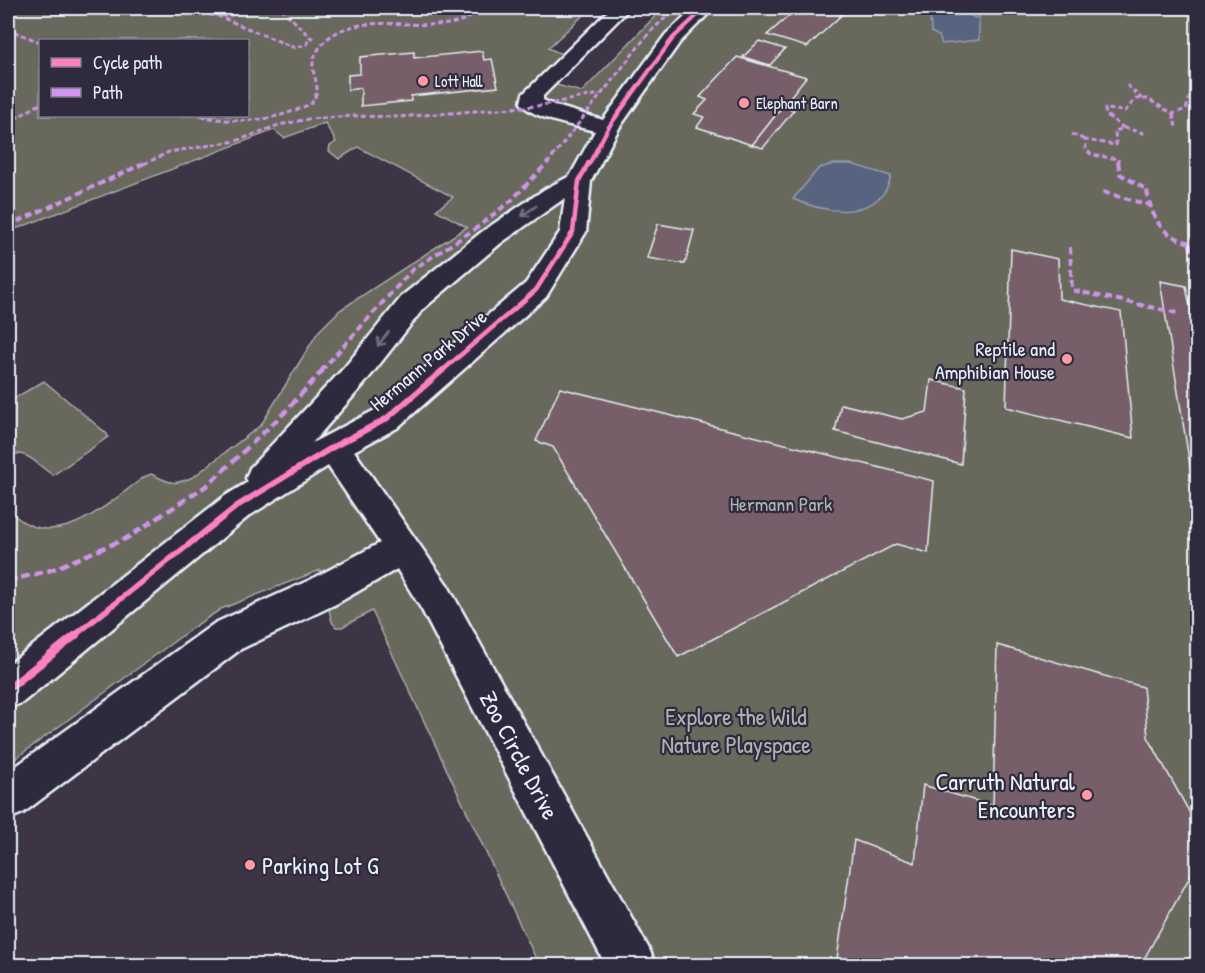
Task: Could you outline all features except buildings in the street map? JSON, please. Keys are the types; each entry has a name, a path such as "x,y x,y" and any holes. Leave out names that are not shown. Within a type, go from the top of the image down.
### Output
{"street":[{"path":"608,128 548,111 532,103 533,94 621,8"},
{"name":"Hermann Park Drive","path":"8,689 237,506 333,447 386,419 536,291 573,232 579,181 608,128 673,38 705,8"},
{"name":"Hermann Park Drive","path":"237,506 354,376 413,302 492,237 554,194 579,181"},
{"name":"Zoo Circle Drive","path":"333,447 435,598 632,966"},
{"path":"8,798 228,636 323,592 403,548"}],"green space":[{"name":"Hermann Park","path":"8,8 591,8 548,48 562,54 538,80 582,92 663,8 1197,8 1197,965 539,965 372,611 342,627 336,627 332,622 320,570 221,609 8,764 8,509 25,523 43,529 60,528 95,513 151,474 172,482 181,482 193,477 261,425 318,332 340,310 467,227 436,210 453,197 358,147 339,159 329,151 330,146 336,142 325,123 284,138 274,130 8,232"},
{"path":"44,381 108,437 53,475 27,456 8,455 8,402"}],"water":[{"path":"965,8 974,18 979,17 979,40 942,44 939,36 931,32 930,15 935,9"},
{"path":"835,164 851,164 891,176 888,186 874,202 852,210 815,207 793,199 819,168"}],"marked path":[{"path":"106,8 115,12 181,10 218,16 295,48 307,44 310,37"},
{"path":"221,16 232,15 249,8"},
{"path":"281,8 310,37 316,40"},
{"path":"206,117 229,121 258,120 286,114 312,103 317,90 313,70 316,55 328,38 341,30 377,24 449,24 464,20 488,8"},
{"path":"8,581 51,570 127,538 209,484 284,413 412,270 475,229 512,200 539,174 649,33 676,8"},
{"path":"8,26 15,32 39,42"},
{"path":"1127,85 1142,99"},
{"path":"1198,92 1191,93 1186,109 1173,114 1148,99 1136,99 1125,111 1105,109 1106,115 1124,128 1115,131 1116,145 1085,140 1086,150 1092,155 1118,159 1120,174 1147,190 1152,212 1161,228 1176,238 1198,245"},
{"path":"8,226 169,152 236,141 279,125 308,119 354,116 399,117 537,106 600,94"},
{"path":"8,123 39,105"},
{"path":"1173,114 1176,127"},
{"path":"1124,128 1147,134"},
{"path":"1072,134 1085,140"},
{"path":"1103,192 1149,205"},
{"path":"1190,244 1195,272"},
{"path":"1070,247 1072,290 1178,313"}],"cycle path":[{"path":"8,689 237,506 333,447 386,419 536,290 573,232 579,181 608,128 673,38 705,8"}],"place":[{"name":"Lott Hall","path":"423,81"},
{"name":"Elephant Barn","path":"744,103"},
{"name":"Reptile and Amphibian House","path":"1067,359"},
{"name":"Carruth Natural Encounters","path":"1087,795"},
{"name":"Parking Lot G","path":"250,865"}],"park label":[{"name":"Explore the Wild Nature Playspace","path":"736,730"}]}
